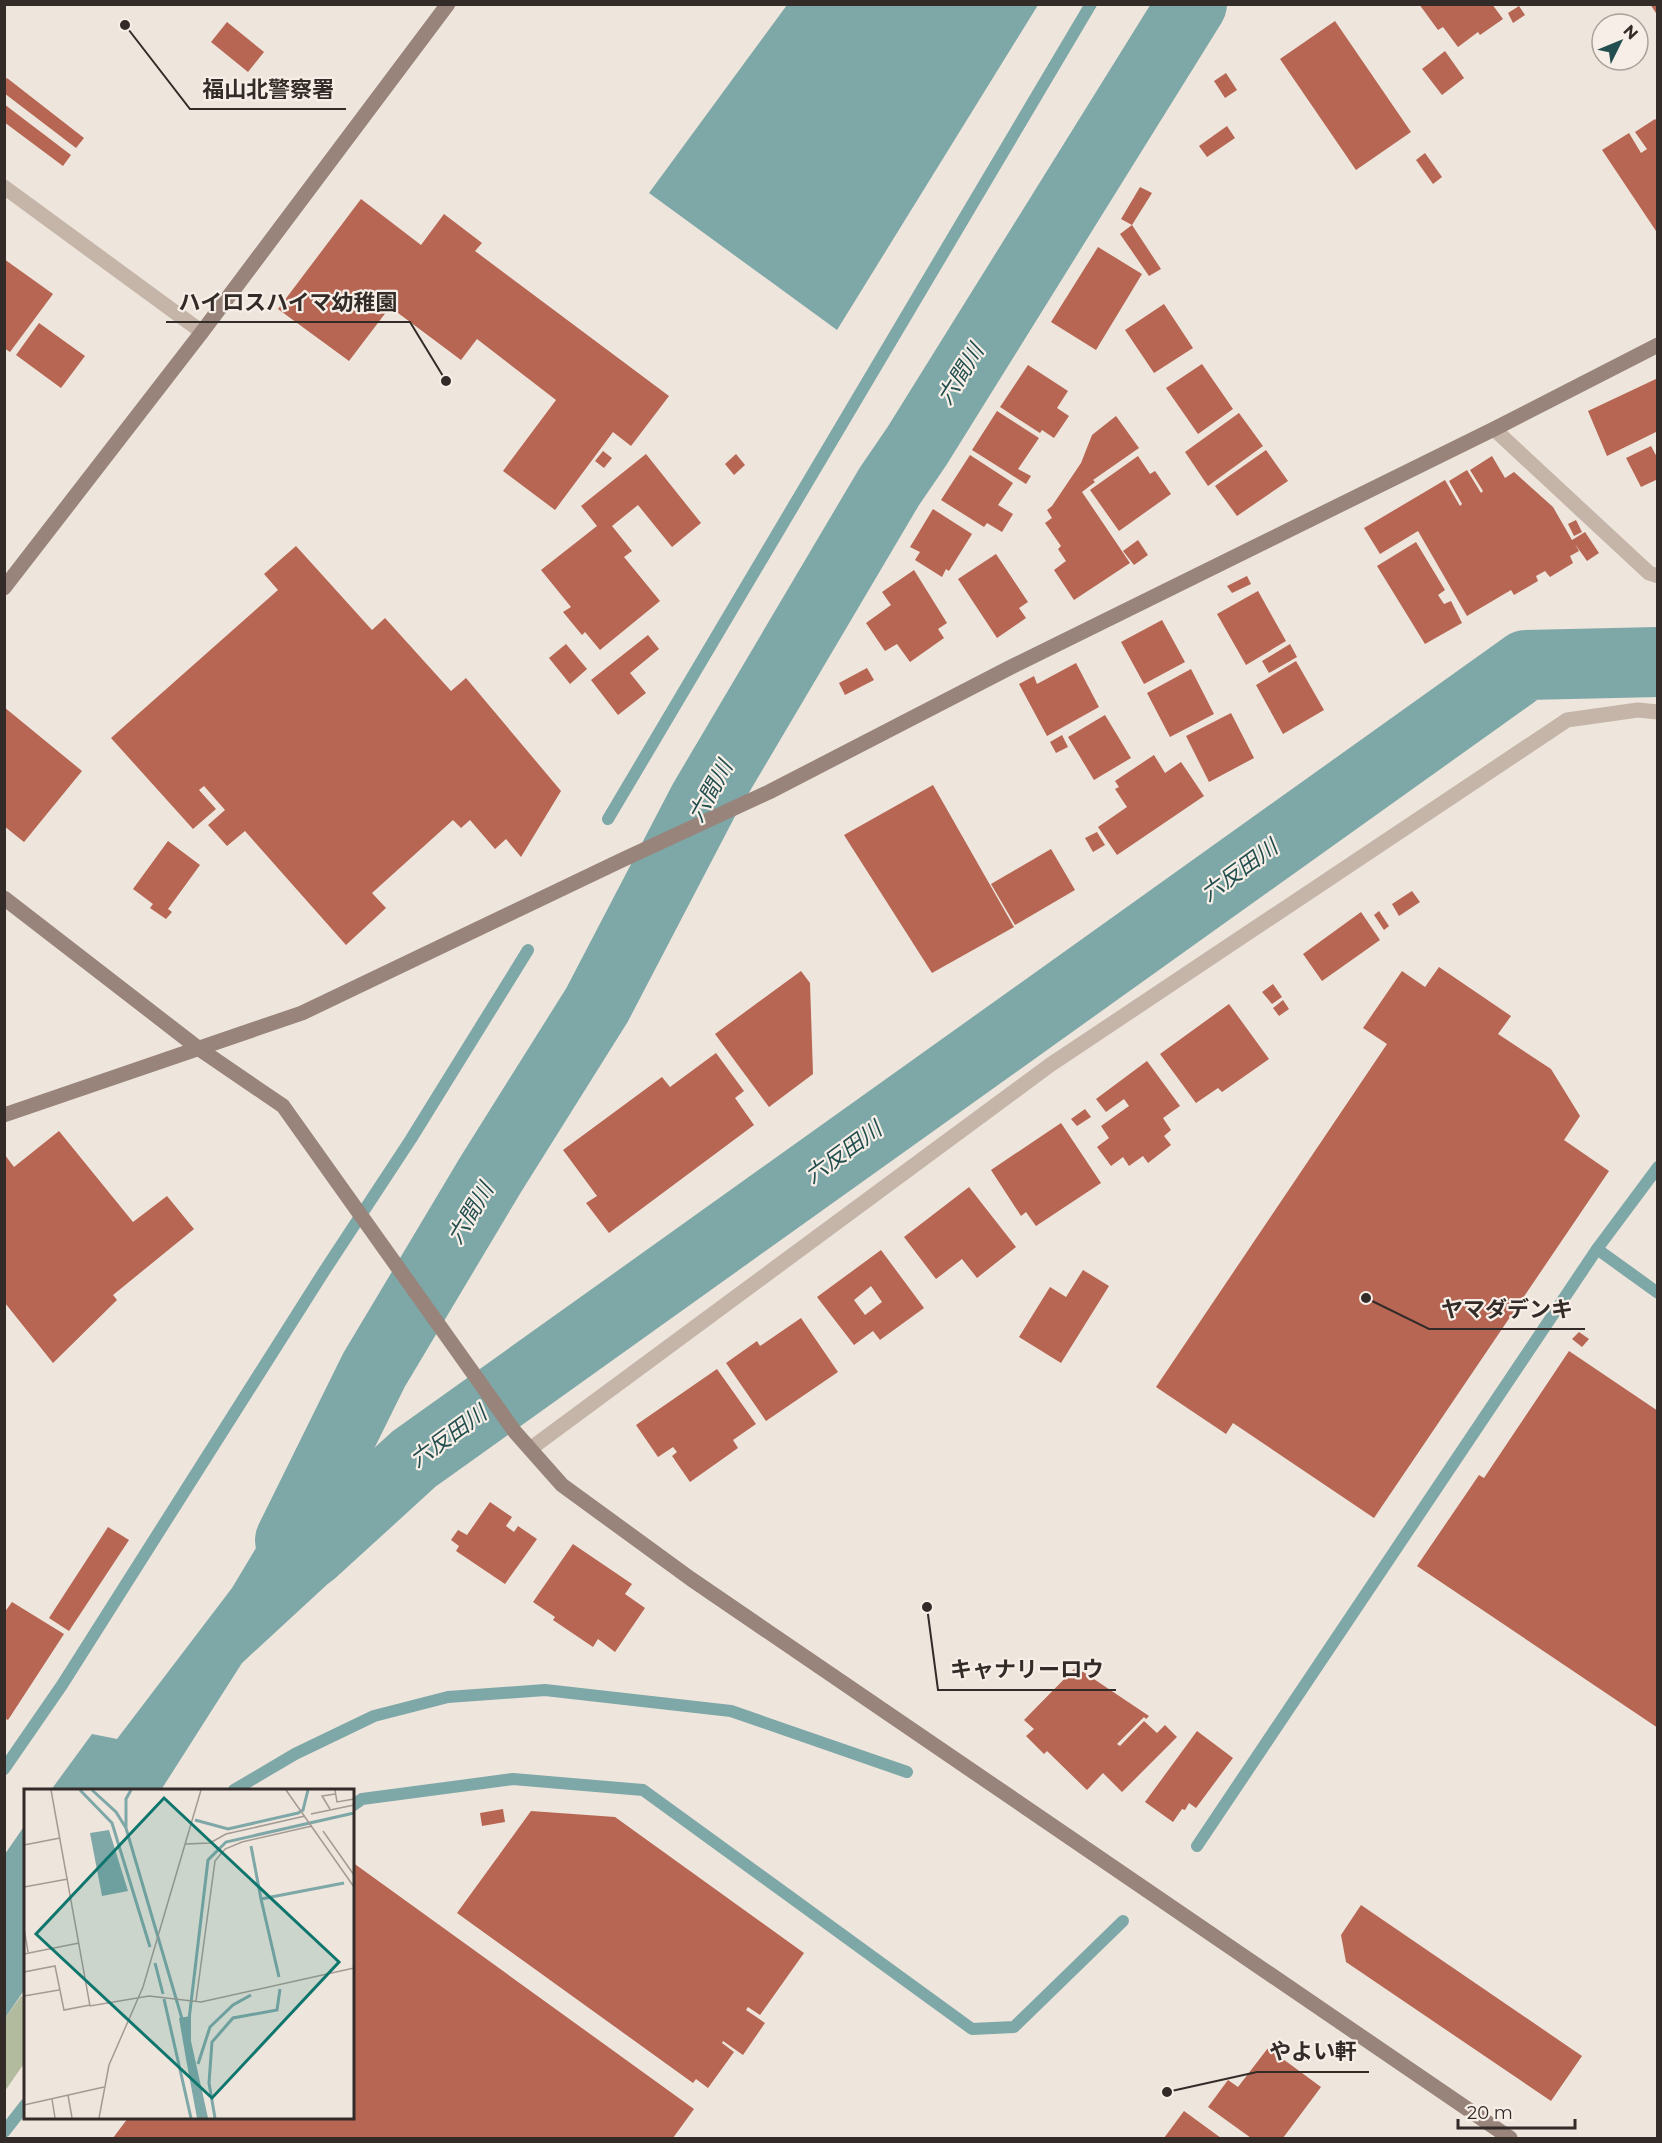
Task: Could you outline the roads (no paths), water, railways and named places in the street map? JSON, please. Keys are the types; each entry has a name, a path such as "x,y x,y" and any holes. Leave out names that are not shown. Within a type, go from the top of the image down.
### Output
{"street":[{"path":"4,588 202,332 448,4"},
{"path":"4,187 202,332"},
{"path":"4,1115 302,1013 769,792 1013,666 1494,429 1658,345"},
{"path":"1494,429 1649,573 1658,576"},
{"path":"530,1449 1050,1065 1567,720 1638,710 1658,712"},
{"path":"4,898 198,1048 283,1106 515,1432 562,1485 691,1579 1510,2139"}],"water":[{"path":"787,5 1038,5 837,330 649,193"},
{"path":"319,1443 410,1508 242,1663 162,1789 52,1789 92,1734 117,1739 232,1588"},
{"path":"24,1826 24,1990 5,2018 5,1854"}],"waterway":[{"path":"608,819 1091,4"},
{"name":"六間川","path":"290,1540 374,1370 491,1174 597,1005 704,800 889,487 917,446 1192,4"},
{"name":"六反田川","path":"311,1553 414,1459 1526,665 1658,662"},
{"path":"4,1769 62,1685 323,1273 411,1139 528,950"},
{"path":"1597,1249 1658,1167"},
{"path":"1197,1846 1597,1249 1658,1293"},
{"path":"236,1789 295,1754 374,1716 448,1697 545,1690 731,1711 907,1772"},
{"path":"354,1805 362,1799 513,1779 643,1790 972,2029 1014,2027 1123,1921"},
{"path":"4,2132 24,2107"}],"place":[{"name":"福山北警察署","path":"125,25"},
{"name":"ハイロスハイマ幼稚園","path":"446,381"},
{"name":"ヤマダデンキ","path":"1366,1298"},
{"name":"キャナリーロウ","path":"927,1607"},
{"name":"やよい軒","path":"1167,2092"}]}
